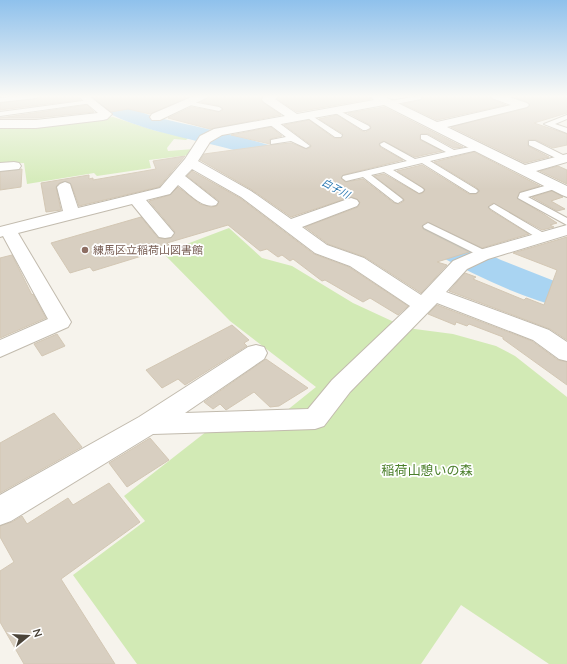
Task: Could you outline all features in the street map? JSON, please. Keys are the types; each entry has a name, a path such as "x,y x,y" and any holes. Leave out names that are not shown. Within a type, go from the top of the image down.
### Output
{"street":[{"path":"0,349 60,322 4,231 72,214 133,195 165,191 212,135 249,127"},
{"path":"438,127 561,189"},
{"path":"524,170 566,159"},
{"path":"190,162 246,194 321,249 357,262 428,300 541,335 567,353"},
{"path":"177,177 210,202"},
{"path":"65,187 72,214"},
{"path":"133,195 165,233"},
{"path":"288,226 351,203"},
{"path":"148,424 315,419 341,386 428,300 476,257 567,230"},
{"path":"0,511 148,424 256,353"}],"lane":[{"path":"278,127 292,138 306,146"},
{"path":"322,127 338,135"},
{"path":"556,127 567,131"},
{"path":"424,137 453,153"},
{"path":"274,142 292,138"},
{"path":"532,143 566,159"},
{"path":"384,144 419,161 473,191"},
{"path":"346,178 479,147"},
{"path":"386,169 419,190"},
{"path":"365,174 398,200"},
{"path":"561,189 523,195 523,198 567,222"},
{"path":"494,207 543,237"},
{"path":"428,226 476,257"}],"green space":[{"path":"0,127 144,127 156,131 189,137 186,140 174,139 167,148 168,151 194,149 190,155 149,160 151,168 97,176 94,173 27,184 24,163 0,164"},
{"name":"稲荷山憩いの森","path":"229,228 262,258 292,266 353,303 407,328 453,334 496,346 515,356 567,397 567,664 549,664 461,605 421,664 137,664 73,575 145,521 124,496 211,428 265,428 316,387 230,321 163,253"}],"building":[{"path":"202,127 220,127 210,129"},
{"path":"271,127 282,136 270,139 270,144 231,135"},
{"path":"287,127 319,127 334,138 341,138 343,134 332,127 356,127 366,132 371,128 423,127 463,147 454,148 428,134 421,134 420,140 442,151 415,157 383,141 379,144 380,147 403,160 343,175 341,178 345,182 363,179 394,203 399,204 404,201 404,199 374,176 384,174 419,194 423,193 425,189 397,171 422,165 469,194 476,194 480,191 477,188 434,162 474,152 540,186 520,192 517,198 557,223 550,225 554,227 542,230 493,203 488,207 490,210 529,234 482,248 427,222 422,226 423,229 469,252 437,262 447,265 421,293 365,257 328,244 305,227 358,207 360,202 357,199 351,197 291,217 252,190 200,160 204,154 270,145 291,143 307,149 311,147 311,145"},
{"path":"451,127 546,127 567,134 567,145 553,148 536,140 528,140 528,146 549,157 525,163"},
{"path":"185,156 159,187 79,206 71,184 66,181 59,183 56,187 61,210 46,212 41,183 89,175 89,179 93,178 93,180 156,169 153,161"},
{"path":"558,166 567,170 567,184 540,171"},
{"path":"22,169 21,187 0,190 0,172"},
{"path":"192,171 240,198 314,254 349,267 408,306 398,315 370,298 363,302 325,280 322,281 293,259 290,261 282,255 278,257 267,249 260,251 228,225 167,243 171,247 93,271 90,267 70,273 51,243 141,217 158,238 171,238 175,232 149,201 170,195 178,187 200,204 211,207 217,206 219,201 187,176"},
{"path":"552,191 563,197 551,201 565,209 557,211 532,197"},
{"path":"567,237 567,340 550,329 449,291 465,273 476,277 473,279 524,300 526,298 544,305 557,270 513,253"},
{"path":"12,255 32,295 33,294 46,318 0,338 0,258"},
{"path":"437,305 532,341 558,360 567,362 567,385 503,339 503,337 469,324 467,326 456,322 455,325 428,314"},
{"path":"232,325 249,340 244,343 247,346 185,385 178,379 162,388 146,370"},
{"path":"57,334 65,346 42,356 34,344"},
{"path":"266,359 308,388 279,406 270,407 254,392 226,410 220,404 213,409 204,402"},
{"path":"54,413 82,447 0,493 0,443"},
{"path":"150,438 169,460 127,487 109,463"},
{"path":"109,483 140,522 61,579 115,664 24,664 0,622 0,571 14,562 0,537 0,526 12,522 22,516 27,524 68,498 73,505"}],"waterway":[{"name":"白子川","path":"168,127 253,148 301,168"},
{"name":"白子川","path":"414,230 489,267 528,284 567,298"}],"place":[{"name":"練馬区立稲荷山図書館","path":"85,250"}]}
